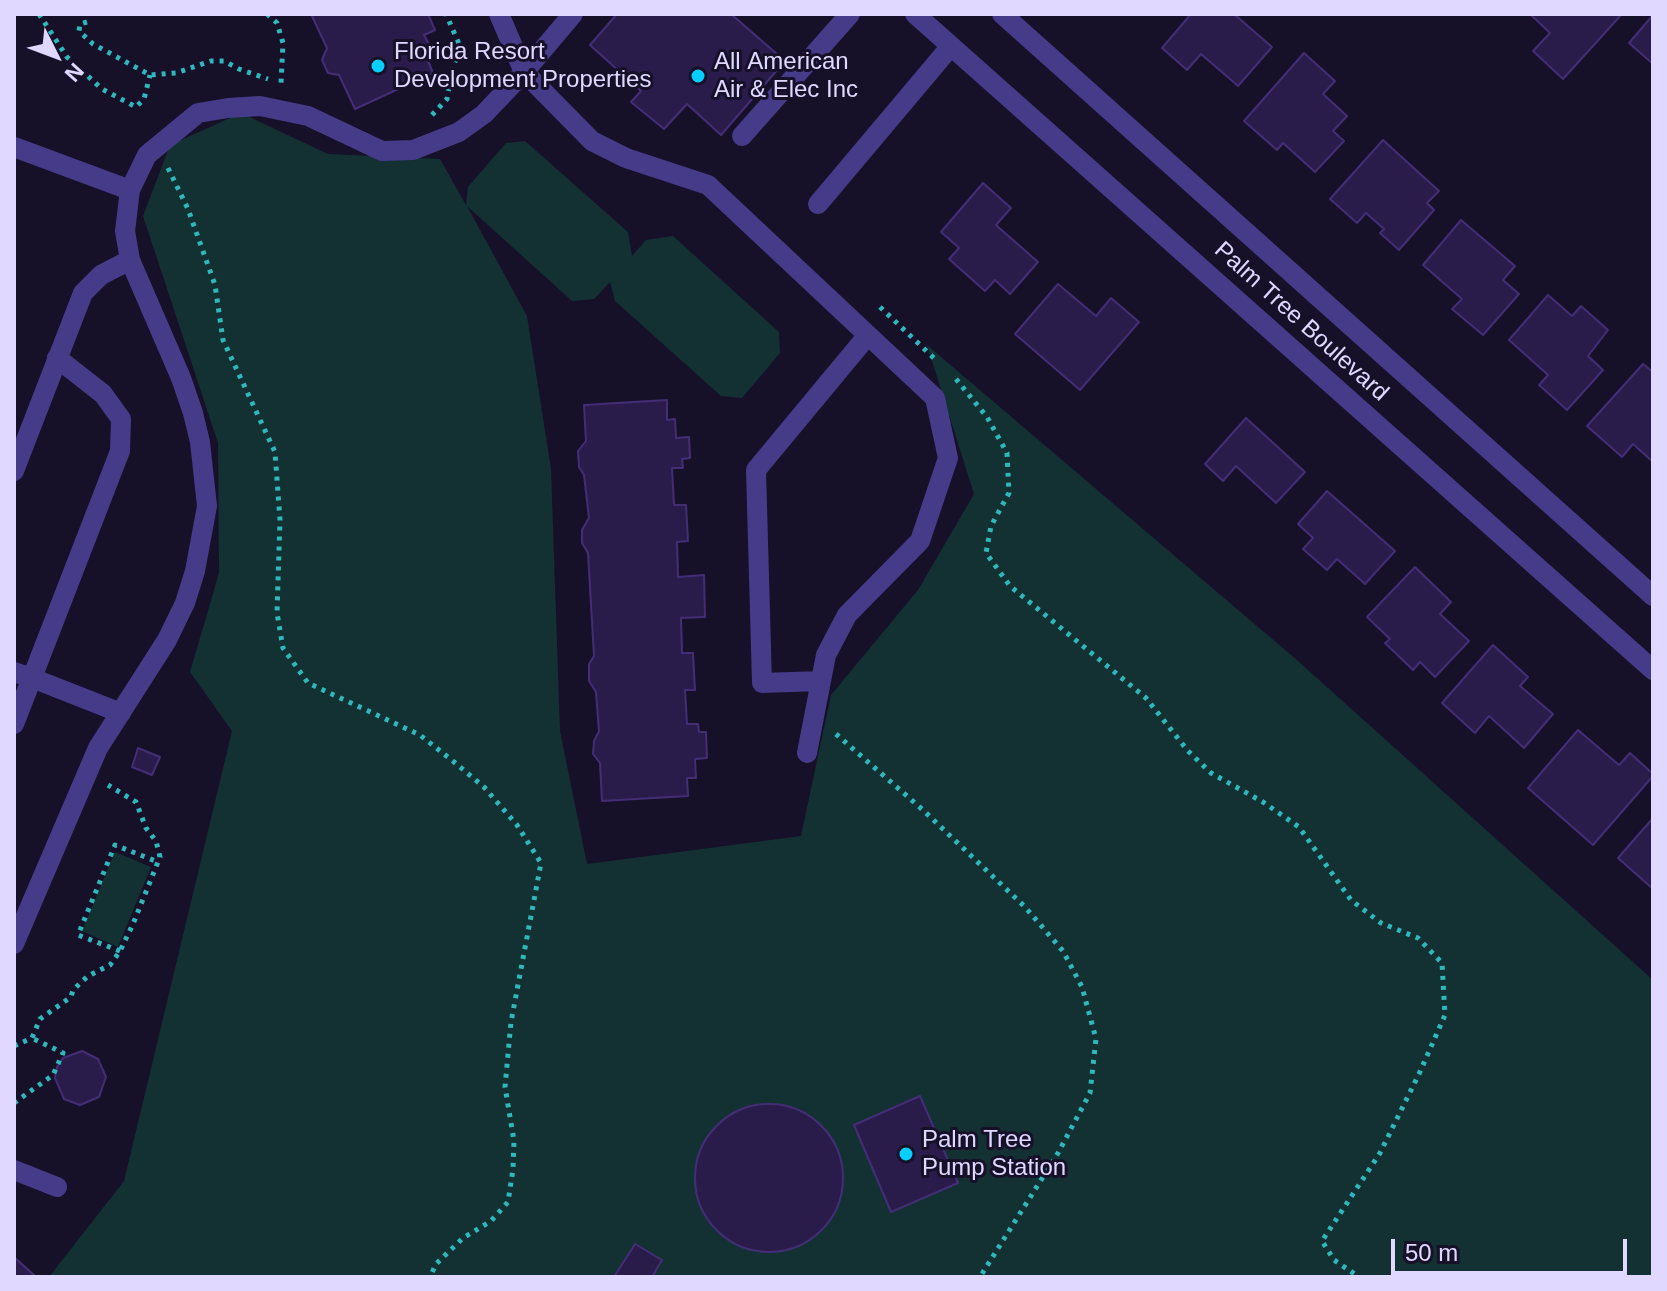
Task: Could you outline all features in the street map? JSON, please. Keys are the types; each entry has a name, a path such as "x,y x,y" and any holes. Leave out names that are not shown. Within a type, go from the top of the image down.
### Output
{"street":[{"path":"499,14 524,72 592,141 626,158 708,185 935,398 948,458 920,541 847,615 826,655 807,753"},
{"path":"14,944 98,748 167,640 185,603 195,571 207,506 200,442 193,413 130,260 125,231 130,190 147,155 198,113 260,106 308,116 382,151 413,150 459,132 484,114 573,14"},
{"path":"742,136 850,14"},
{"name":"Palm Tree Boulevard","path":"915,14 1653,670"},
{"name":"Palm Tree Boulevard","path":"1002,14 1653,596"},
{"path":"818,204 951,46"},
{"path":"14,147 130,190"},
{"path":"14,471 83,293 101,275 130,260"},
{"path":"821,681 762,683 756,470 868,335"},
{"path":"14,724 23,675 120,451 121,419 103,394 57,358"},
{"path":"23,675 121,713"},
{"path":"14,1170 57,1187"}],"path":[{"path":"39,14 67,57 102,89 136,107 144,99 150,75"},
{"path":"267,14 277,23 283,43 281,83"},
{"path":"422,121 447,99 453,65 459,55 459,44 446,14"},
{"path":"87,22 80,24 79,31 93,44 150,75 176,73 211,61 224,61 289,85"},
{"path":"157,146 188,209 215,285 223,340 275,452 280,520 277,613 283,648 308,683 420,735 464,770 484,787 517,825 541,863 511,1022 505,1087 514,1141 508,1202 491,1221 463,1238 436,1264 430,1277"},
{"path":"872,300 957,380 987,417 1007,453 1009,493 991,526 986,553 1010,586 1146,698 1188,751 1211,773 1263,802 1299,827 1351,900 1381,923 1418,938 1442,963 1445,1015 1380,1153 1322,1241 1334,1260 1359,1277"},
{"path":"814,715 923,810 1025,907 1063,951 1082,987 1096,1039 1090,1093 1058,1153 980,1277"},
{"path":"14,1046 32,1038 40,1019 71,997 73,990 88,976 110,965 133,924 160,857 156,841 146,828 136,802 87,772"},
{"path":"120,951 78,935 115,845 158,862"},
{"path":"14,1103 53,1075 63,1053 32,1038"}],"green space":[{"path":"241,113 328,154 440,159 466,205 468,187 506,143 525,141 628,232 632,256 646,240 673,236 779,332 780,353 742,398 721,396 615,301 610,282 594,299 572,301 467,206 527,316 551,469 560,731 587,864 801,836 831,695 918,590 974,494 927,345 1298,661 1653,980 1653,1277 49,1277 124,1181 232,731 190,672 219,573 218,443 143,216 170,145"},
{"path":"115,852 151,867 118,947 82,931"}],"building":[{"name":"Florida Resort Development Properties","path":"311,14 428,14 435,30 424,35 433,52 426,56 433,73 355,109 339,75 328,73 322,60 327,48"},
{"name":"All American Air & Elec Inc","path":"617,14 731,14 785,61 721,135 687,104 664,129 631,102 641,91 590,45"},
{"path":"1191,14 1234,14 1272,47 1238,86 1201,54 1187,70 1162,48"},
{"path":"1530,14 1622,14 1563,79 1533,51 1550,33"},
{"path":"1653,15 1653,64 1629,43"},
{"path":"1304,53 1335,81 1323,94 1347,116 1333,131 1344,141 1315,172 1283,143 1277,150 1244,121"},
{"path":"1383,140 1439,191 1427,203 1434,210 1399,250 1380,233 1384,229 1366,213 1357,223 1330,199"},
{"path":"983,183 1011,208 996,225 1038,262 1010,294 995,280 985,291 949,259 959,248 941,232"},
{"path":"1461,220 1515,266 1503,280 1519,294 1483,335 1452,309 1462,299 1423,265"},
{"path":"1058,284 1096,316 1111,298 1139,322 1080,390 1015,334"},
{"path":"1548,295 1572,316 1581,306 1608,330 1588,356 1603,370 1567,410 1539,385 1548,375 1509,340"},
{"path":"1643,364 1653,372 1653,462 1633,444 1622,457 1587,426"},
{"path":"667,400 667,420 675,419 676,438 689,437 690,458 682,459 683,468 672,468 674,505 686,505 688,541 677,542 678,577 704,575 705,617 681,618 682,653 693,653 695,690 685,690 687,724 698,724 699,732 706,732 707,758 695,759 696,778 687,778 688,796 602,801 600,763 593,754 599,731 596,692 589,681 589,664 594,656 588,553 582,543 582,530 589,518 578,451 586,441 584,405"},
{"path":"1246,418 1305,472 1276,503 1236,466 1223,481 1205,464"},
{"path":"1327,491 1395,551 1365,584 1337,559 1327,570 1303,549 1313,538 1298,524"},
{"path":"1415,567 1451,602 1440,614 1469,641 1435,677 1420,662 1413,670 1385,643 1390,639 1367,617"},
{"path":"1493,645 1528,677 1520,686 1553,714 1524,748 1489,716 1475,733 1442,703"},
{"path":"1578,730 1619,765 1630,753 1653,774 1593,845 1528,788"},
{"path":"138,748 160,757 152,775 132,767"},
{"path":"1653,818 1653,889 1618,858"},
{"path":"82,1051 98,1059 106,1077 99,1097 80,1105 64,1099 55,1078 63,1058"},
{"name":"Palm Tree Pump Station","path":"920,1096 958,1183 891,1212 854,1125"},
{"path":"769,1104 797,1110 821,1126 837,1150 843,1178 837,1206 821,1230 797,1246 769,1252 741,1246 717,1230 701,1206 695,1178 701,1150 717,1126 741,1110"},
{"path":"635,1244 662,1260 652,1277 614,1277"},
{"path":"14,1257 35,1276 14,1277"}],"place":[{"name":"Florida Resort Development Properties","path":"378,66"},
{"name":"All American Air & Elec Inc","path":"698,76"},
{"name":"Palm Tree Pump Station","path":"906,1154"}]}
